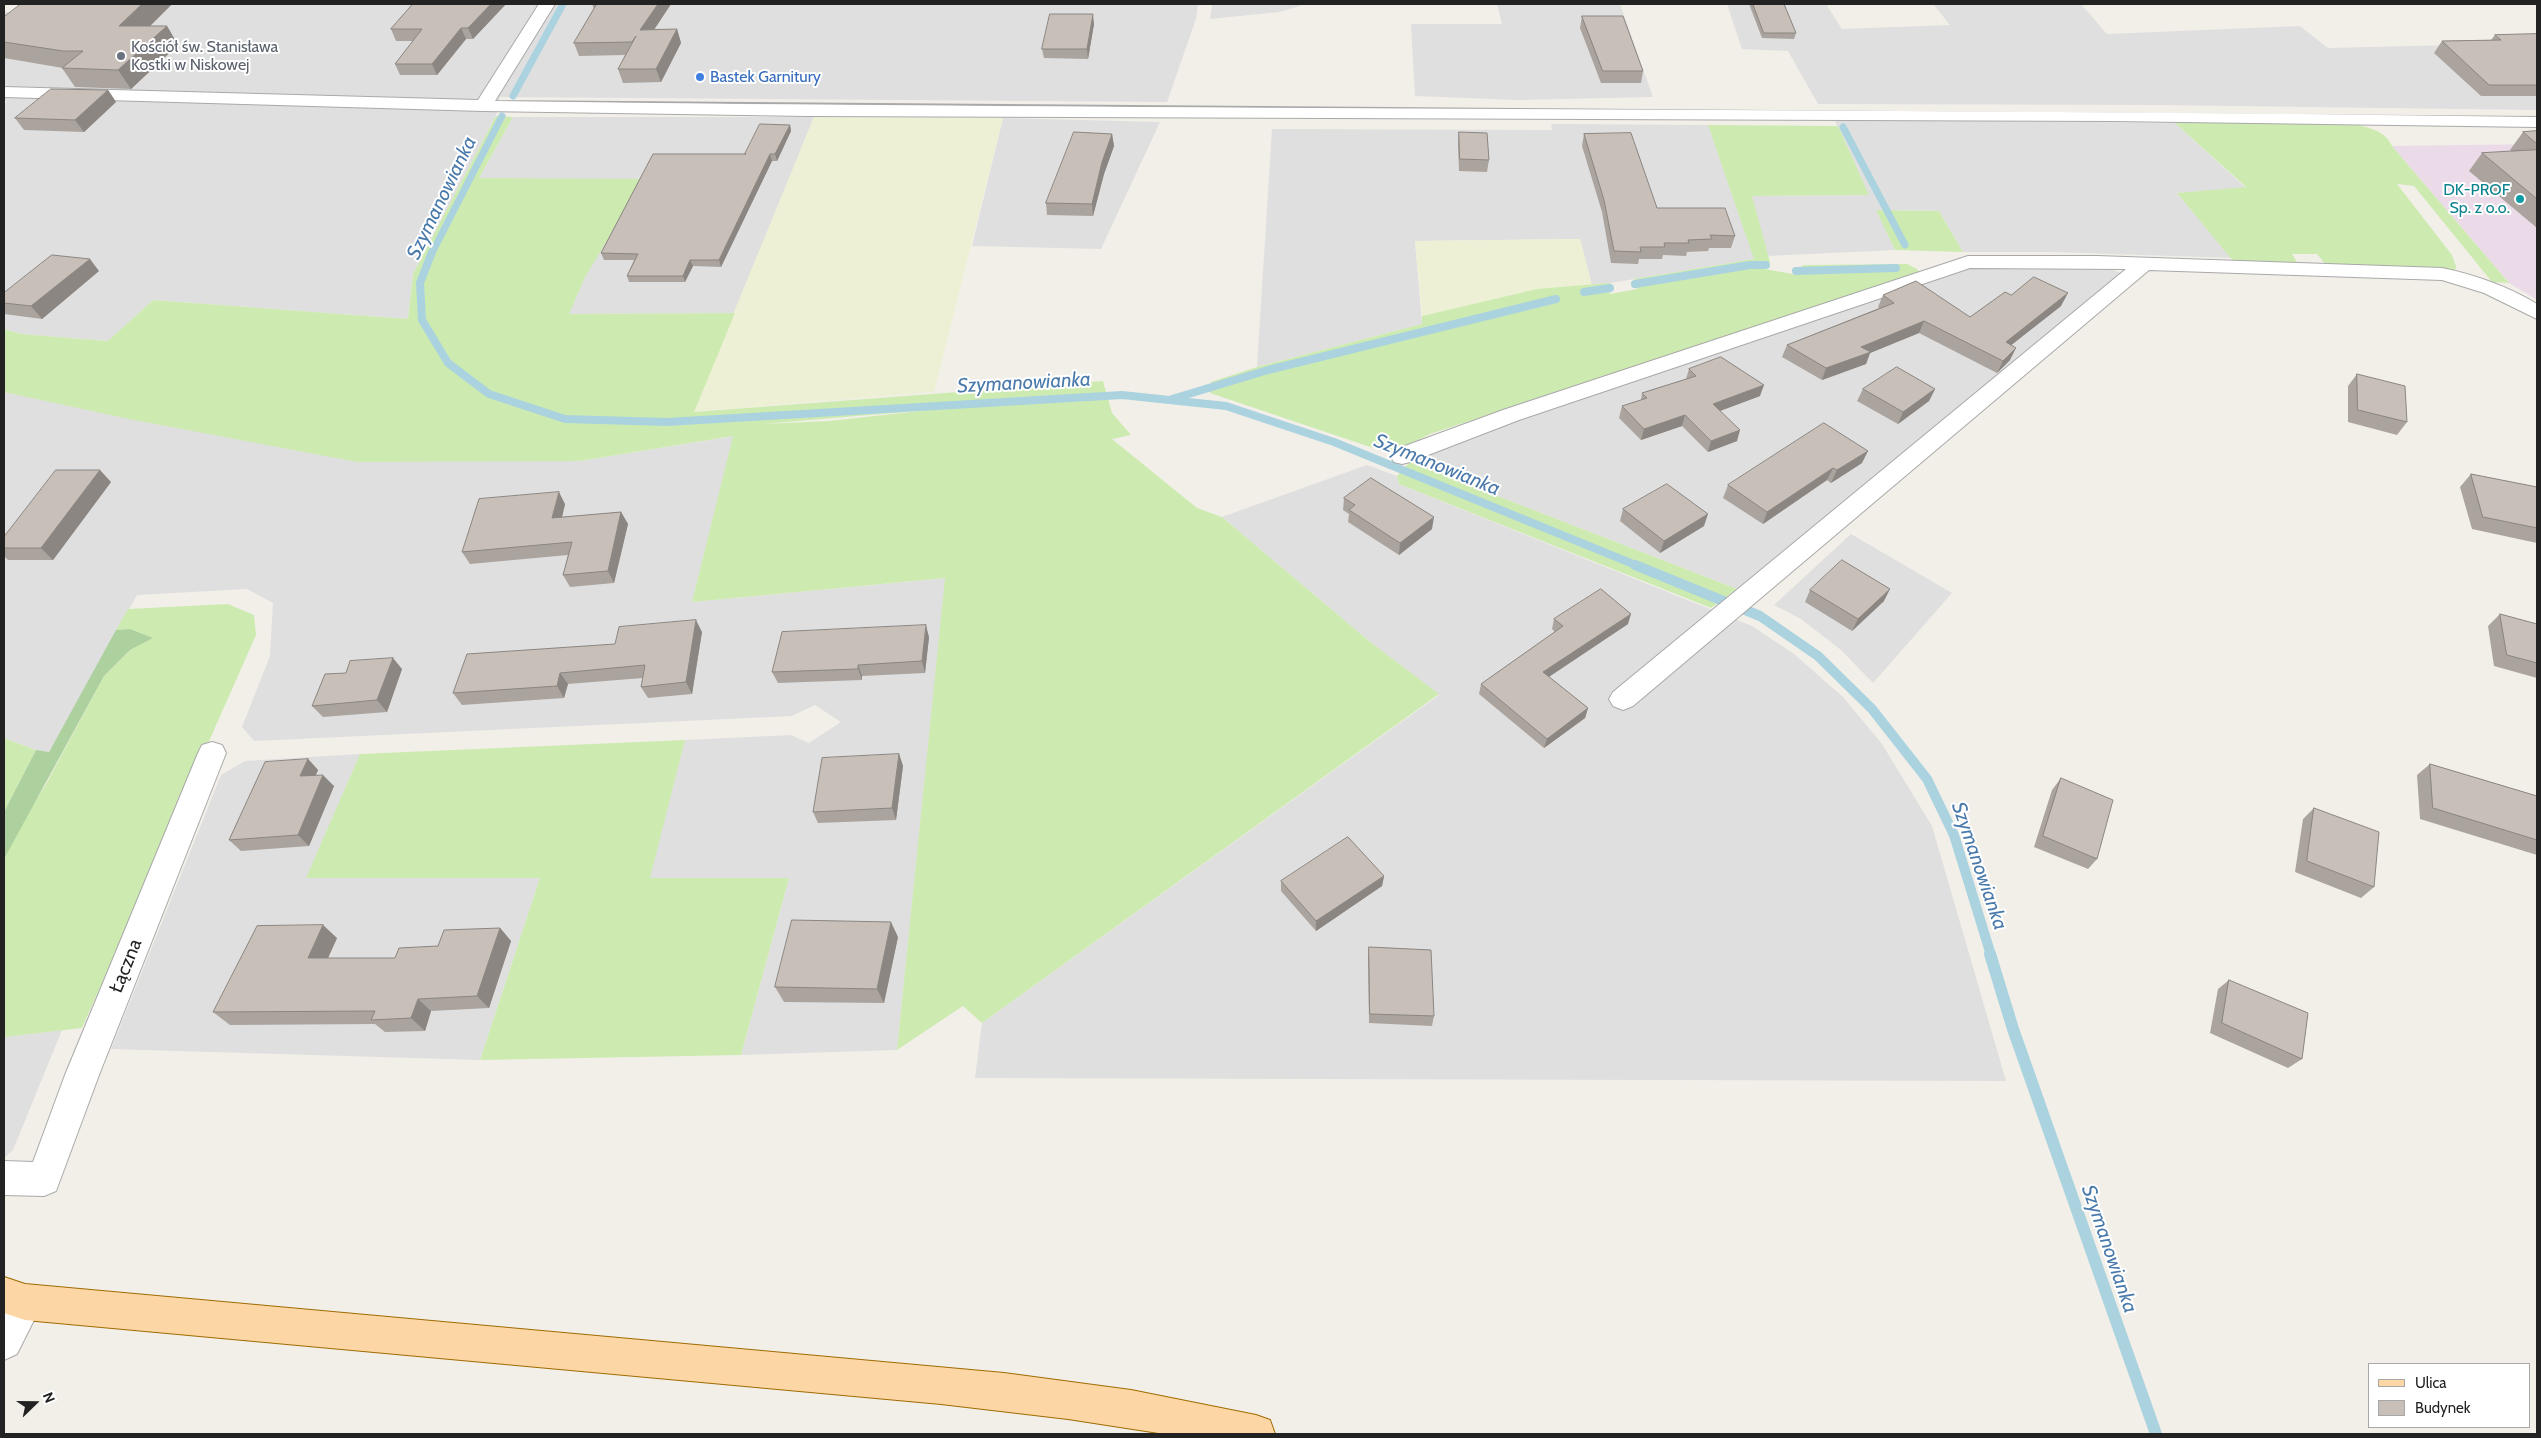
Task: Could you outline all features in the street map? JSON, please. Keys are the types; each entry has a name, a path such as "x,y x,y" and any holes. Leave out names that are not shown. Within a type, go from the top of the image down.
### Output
{"main road":[{"path":"11,1302 455,1339 1005,1391 1196,1420 1256,1434"}],"street":[{"path":"483,106 546,4"},
{"path":"4,92 483,106 808,111 2112,116 2537,122"},
{"path":"1402,456 1511,415 1956,265 1978,261 2442,274 2479,283 2514,298 2537,313"},
{"path":"1623,699 2143,265"},
{"name":"Łączna","path":"4,1178 44,1179 82,1075 212,753"},
{"path":"4,1342 11,1302"}],"shaded area":[{"path":"36,4 1198,4 1196,19 1167,102 500,97 496,116 413,274 408,319 153,300 108,341 21,334 4,329 4,105 7,101 4,100 4,12 15,12"},
{"path":"1212,4 1300,4 1300,6 1279,12 1210,19"},
{"path":"1497,4 1620,4 1653,97 1518,100 1415,96 1411,24 1502,24"},
{"path":"1727,4 1826,4 1842,29 1950,25 1933,4 2081,4 2107,34 2300,26 2328,48 2537,43 2537,110 2159,105 1818,104 1788,51 1742,49"},
{"path":"513,117 814,117 735,313 568,314 585,277 479,178"},
{"path":"1003,118 1160,122 1101,249 972,246"},
{"path":"1834,119 2175,123 2246,188 2177,193 2232,258 2051,252 1963,252 1939,211 1877,210 1895,250 1767,256 1752,196 1869,195"},
{"path":"1551,124 1708,125 1755,259 1592,286 1580,239 1415,241 1422,324 1257,367 1272,129 1552,130"},
{"path":"2537,144 2537,300 2509,283 2392,146"},
{"path":"1971,267 2108,268 2124,274 1737,589 1410,462 1432,450 1784,327"},
{"path":"4,392 44,399 580,461 734,436 692,602 946,578 897,1050 741,1055 789,878 649,878 685,740 791,735 809,743 841,722 815,705 792,716 254,741 242,727 270,656 273,603 247,589 137,595 49,752 36,750 4,738"},
{"path":"1367,465 1397,476 1399,484 1752,626 1794,654 1843,697 1882,744 1932,826 2006,1081 975,1078 982,1023 1439,695 1369,641 1222,517"},
{"path":"1851,534 1952,593 1873,683 1841,650 1801,619 1774,605"},
{"path":"360,754 307,878 540,878 480,1060 111,1049 221,775 245,761"},
{"path":"62,1030 13,1150 4,1158 4,1037"}],"green space":[{"path":"496,116 513,117 479,178 644,179 585,277 569,314 735,313 694,412 1103,381 1112,413 1131,435 1112,439 1197,508 1222,517 1369,641 1439,694 982,1023 963,1006 897,1050 945,578 692,602 733,436 580,461 357,462 129,419 4,392 4,329 21,334 108,341 153,300 408,319 413,274","holes":["929,410 829,421 763,424"]},
{"path":"814,117 1003,118 934,392 693,412"},
{"path":"2175,123 2352,123 2375,130 2385,136 2509,283 2492,282 2414,186 2397,184 2452,255 2456,266 2455,271 2326,265 2317,254 2292,254 2298,264 2234,262 2177,193 2246,187"},
{"path":"1708,125 1838,126 1869,195 1752,196 1770,262 1759,268 1798,275 1803,265 1907,264 1917,269 1919,273 1430,434 1391,454 1210,393 1211,382 1257,367 1422,324 1422,316 1537,289 1610,283 1610,294 1637,289 1634,279 1754,259"},
{"path":"1876,210 1939,211 1963,252 1895,250"},
{"path":"1580,239 1592,286 1537,289 1422,316 1415,241"},
{"path":"1410,462 1737,589 1711,608 1399,484 1397,476"},
{"path":"228,604 254,615 256,635 82,1028 4,1037 5,852 46,784 104,676 130,650 152,638 130,629 116,630 128,609"},
{"path":"130,629 153,638 130,650 104,676 4,859 4,812 36,750 49,752 116,630"},
{"path":"4,738 36,750 4,812"},
{"path":"685,740 650,878 789,878 741,1055 480,1060 540,878 306,878 360,754"}],"building":[{"path":"21,4 142,4 119,26 167,26 118,70 62,68 83,51 63,51 4,42 4,17"},
{"path":"413,4 491,4 468,28 461,28 432,64 395,64 422,29 391,29"},
{"path":"597,4 658,4 640,30 677,29 656,69 618,69 636,36 632,42 574,43"},
{"path":"1753,4 1784,4 1796,33 1764,33"},
{"path":"1050,14 1093,14 1087,49 1042,49"},
{"path":"1582,16 1623,16 1643,71 1603,71"},
{"path":"2537,34 2537,85 2489,85 2442,41 2501,40 2495,35"},
{"path":"51,89 108,90 75,120 15,118"},
{"path":"760,124 790,125 775,154 770,154 719,260 690,260 683,276 627,276 638,254 601,253 653,154 745,154"},
{"path":"2537,131 2537,144 2523,132"},
{"path":"1074,132 1112,134 1102,162 1092,204 1046,203"},
{"path":"1459,132 1487,133 1489,160 1460,159"},
{"path":"1631,133 1657,208 1725,208 1735,236 1710,235 1712,239 1688,240 1689,243 1664,243 1665,247 1640,247 1641,252 1614,251 1604,200 1584,134"},
{"path":"2537,150 2537,199 2482,153"},
{"path":"52,255 90,259 31,306 4,303 4,293"},
{"path":"2034,277 2068,293 2006,342 2016,348 2003,361 1924,321 1861,347 1871,352 1826,368 1787,345 1894,303 1883,295 1916,281 1970,317 2005,292 2011,295"},
{"path":"1721,357 1764,385 1713,404 1740,430 1711,441 1685,415 1644,429 1622,406 1647,398 1642,393 1696,376 1689,369"},
{"path":"1897,367 1935,389 1903,412 1863,389"},
{"path":"2357,374 2405,386 2407,422 2358,410"},
{"path":"1824,423 1868,451 1837,470 1833,468 1767,512 1728,485"},
{"path":"56,470 100,470 41,548 4,548 4,537"},
{"path":"2471,474 2537,487 2537,528 2483,517"},
{"path":"1371,478 1434,517 1400,543 1349,510 1355,505 1344,498"},
{"path":"1667,484 1708,514 1664,541 1623,509"},
{"path":"559,492 552,518 621,512 608,571 563,575 572,542 462,552 479,499"},
{"path":"1842,560 1890,589 1858,619 1810,590"},
{"path":"1601,589 1631,614 1543,672 1588,708 1547,739 1481,684 1563,626 1554,619"},
{"path":"2500,614 2537,624 2537,663 2507,655"},
{"path":"696,620 686,682 641,687 645,665 560,673 557,686 453,693 467,654 615,644 619,627"},
{"path":"926,625 922,661 858,665 858,669 772,672 782,632"},
{"path":"393,658 377,700 312,706 325,674 346,673 350,661"},
{"path":"899,754 892,808 813,812 822,758"},
{"path":"308,759 300,776 323,775 298,835 229,840 265,762"},
{"path":"2430,764 2537,796 2537,840 2433,808"},
{"path":"2061,778 2113,800 2097,859 2043,836"},
{"path":"2314,808 2379,832 2374,887 2307,861"},
{"path":"1348,837 1384,876 1316,921 1281,881"},
{"path":"792,920 891,922 877,989 775,987"},
{"path":"323,925 308,958 395,958 399,948 438,946 444,930 500,928 477,996 418,999 411,1018 371,1020 375,1011 213,1012 257,926"},
{"path":"1369,947 1431,950 1434,1016 1370,1014"},
{"path":"2229,980 2308,1013 2302,1059 2222,1023"}],"waterway":[{"name":"Szymanowianka","path":"513,96 563,4"},
{"name":"Szymanowianka","path":"432,253 502,116"},
{"path":"1843,127 1905,245"},
{"name":"Szymanowianka","path":"432,252 420,283 422,320 448,363 489,394 565,419 667,422 1122,395 1226,406 1334,442 1638,566"},
{"path":"1635,284 1750,265 1766,265"},
{"path":"1796,271 1896,268"},
{"path":"1584,292 1610,288"},
{"path":"1172,399 1268,370 1556,299"},
{"name":"Szymanowianka","path":"1635,565 1760,616 1818,656 1872,709 1927,779 1954,835 1991,955"},
{"name":"Szymanowianka","path":"1990,954 2013,1029 2156,1434"}],"place":[{"name":"Kościół św. Stanisława Kostki w Niskowej","path":"121,56"},
{"name":"Bastek Garnitury","path":"700,77"},
{"name":"DK-PROF Sp. z o.o.","path":"2520,199"}]}
